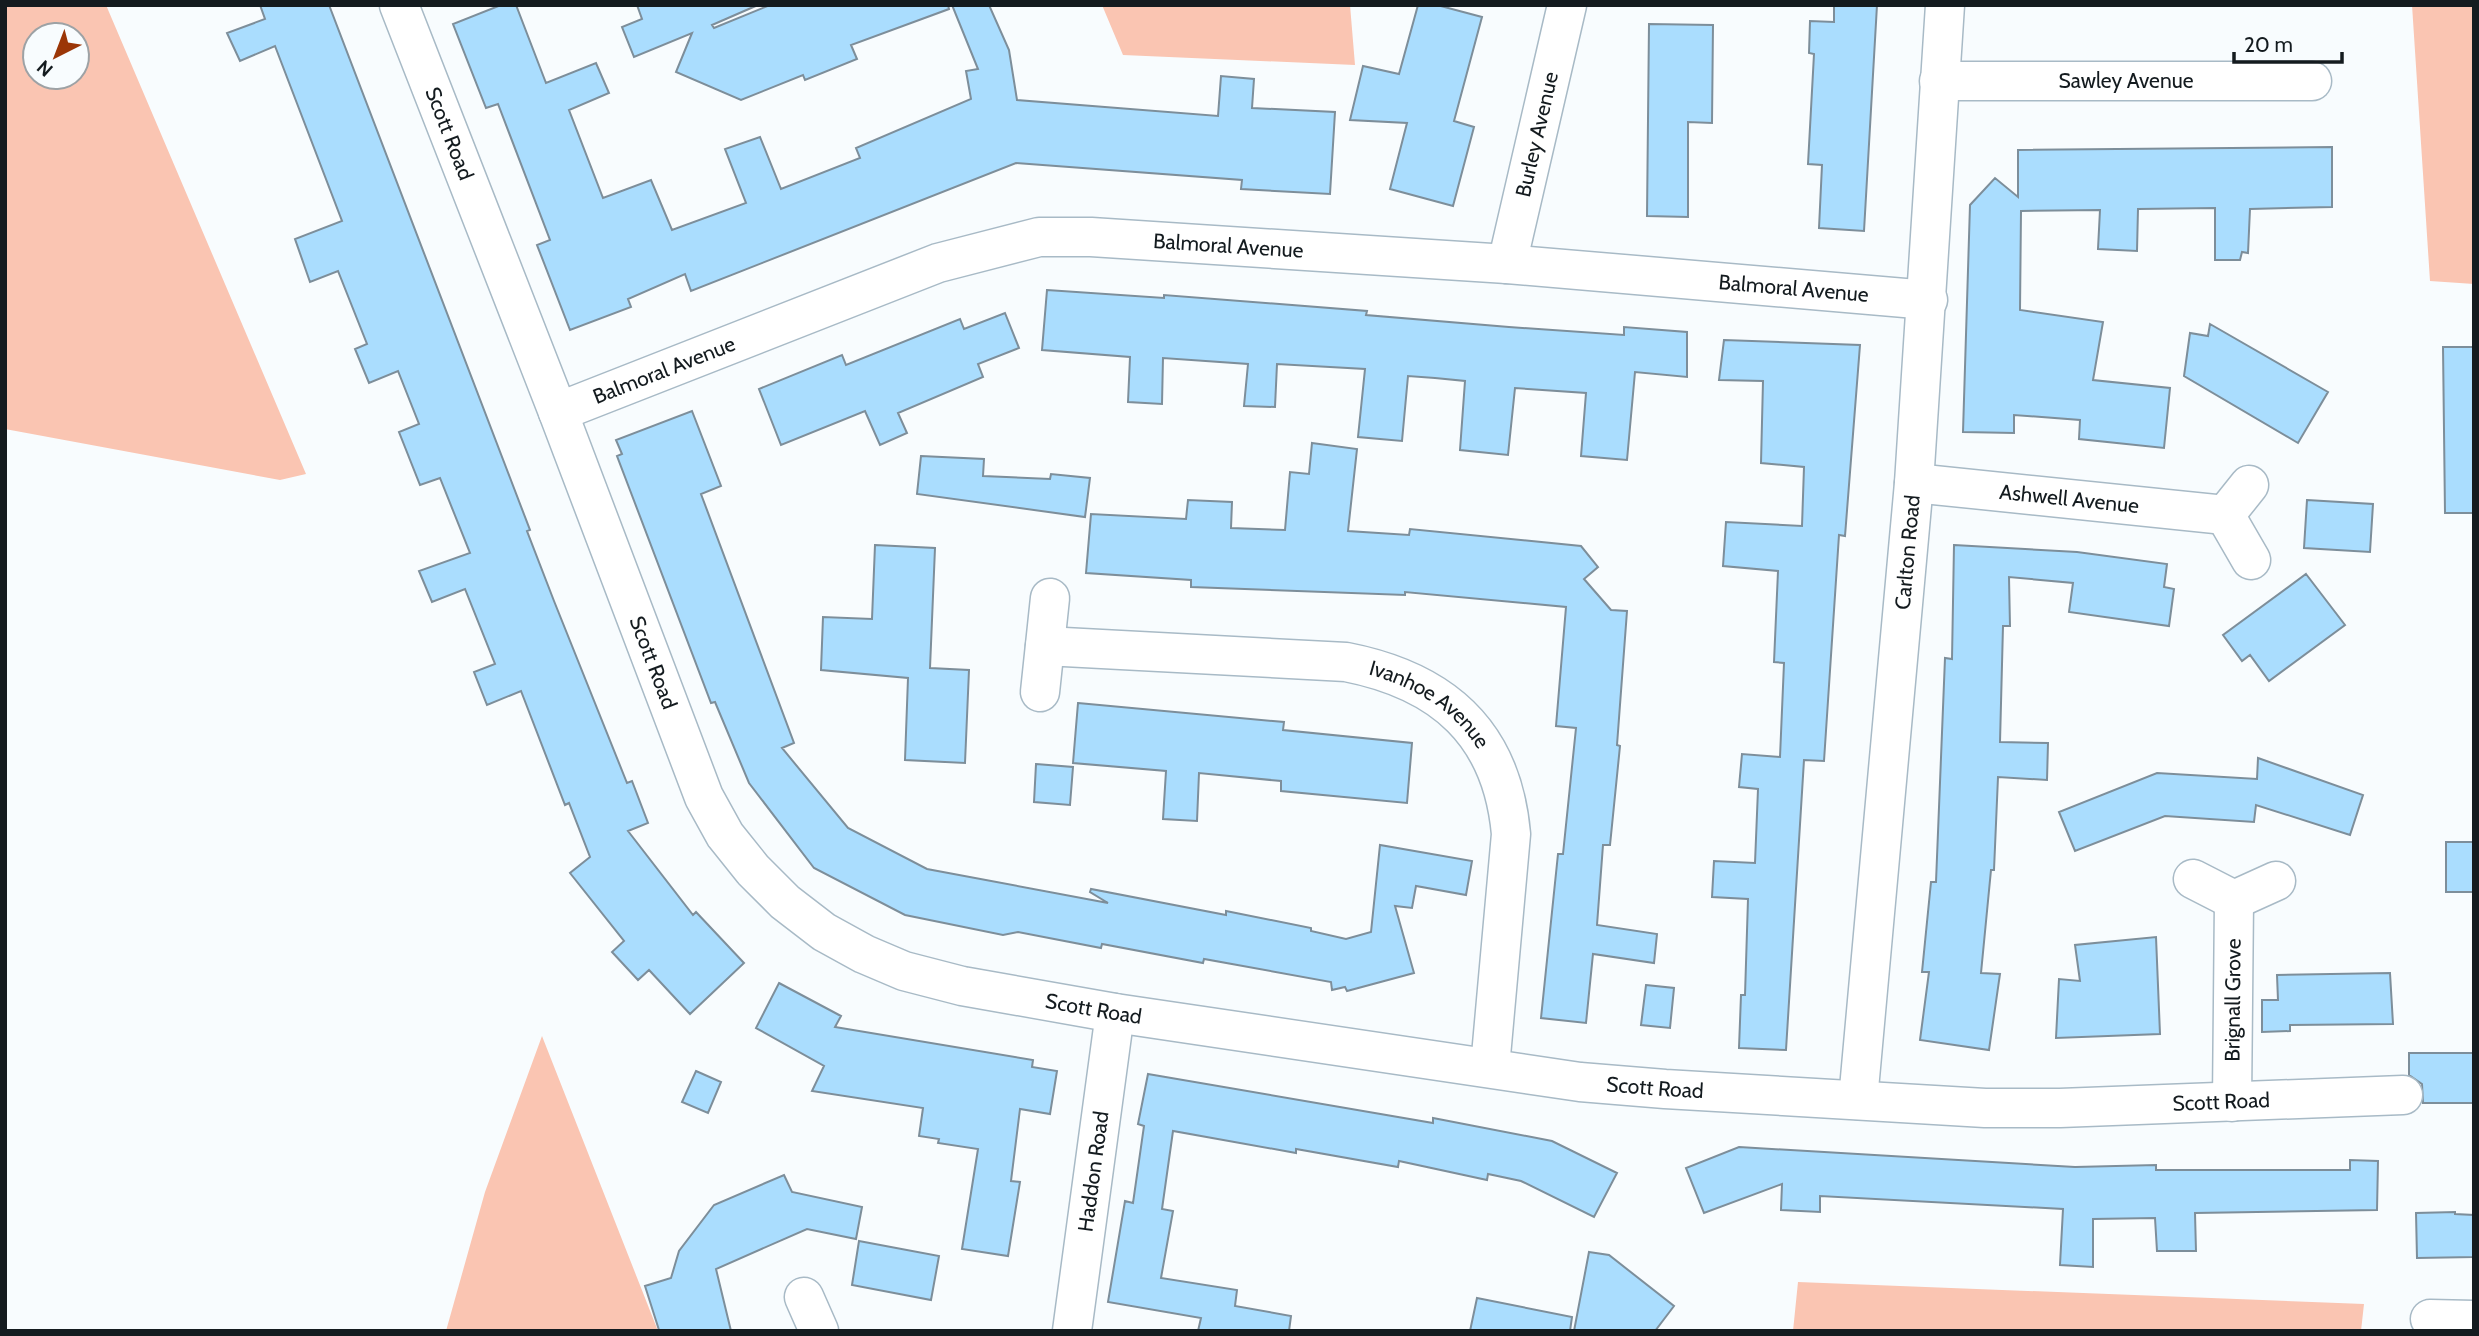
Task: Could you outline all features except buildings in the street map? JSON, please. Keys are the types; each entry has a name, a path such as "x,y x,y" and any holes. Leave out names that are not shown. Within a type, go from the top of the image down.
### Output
{"street":[{"name":"Scott Road","path":"399,5 558,412 704,797 725,835 753,870 785,902 824,932 904,971 962,986 1115,1013 1580,1082 2010,1108 2403,1095"},
{"name":"Burley Avenue","path":"1507,264 1567,5"},
{"name":"Carlton Road","path":"1858,1100 1914,483 1928,300 1945,5"},
{"name":"Sawley Avenue","path":"1939,81 2312,82"},
{"name":"Balmoral Avenue","path":"558,412 938,263 1039,237 1091,237 1507,264 1928,300"},
{"name":"Ashwell Avenue","path":"1914,483 2225,515"},
{"path":"2249,485 2225,515 2251,561"},
{"path":"1040,692 1050,598"},
{"name":"Ivanhoe Avenue","path":"1045,646 1346,662 1378,668 1406,679 1436,696 1459,714 1479,738 1497,767 1508,797 1511,834 1490,1068"},
{"path":"2193,879 2234,900 2276,880"},
{"name":"Brignall Grove","path":"2232,1102 2234,900"},
{"name":"Haddon Road","path":"1072,1331 1115,1013"},
{"path":"803,1297 819,1331"},
{"path":"2430,1319 2474,1320"}],"shaded area":[{"path":"5,5 106,5 306,474 280,480 5,429"},
{"path":"1102,5 1350,5 1355,65 1123,55"},
{"path":"2412,5 2474,5 2474,284 2430,281"},
{"path":"542,1036 658,1331 446,1331 485,1192"},
{"path":"1798,1282 2364,1304 2361,1331 1793,1331"}]}
